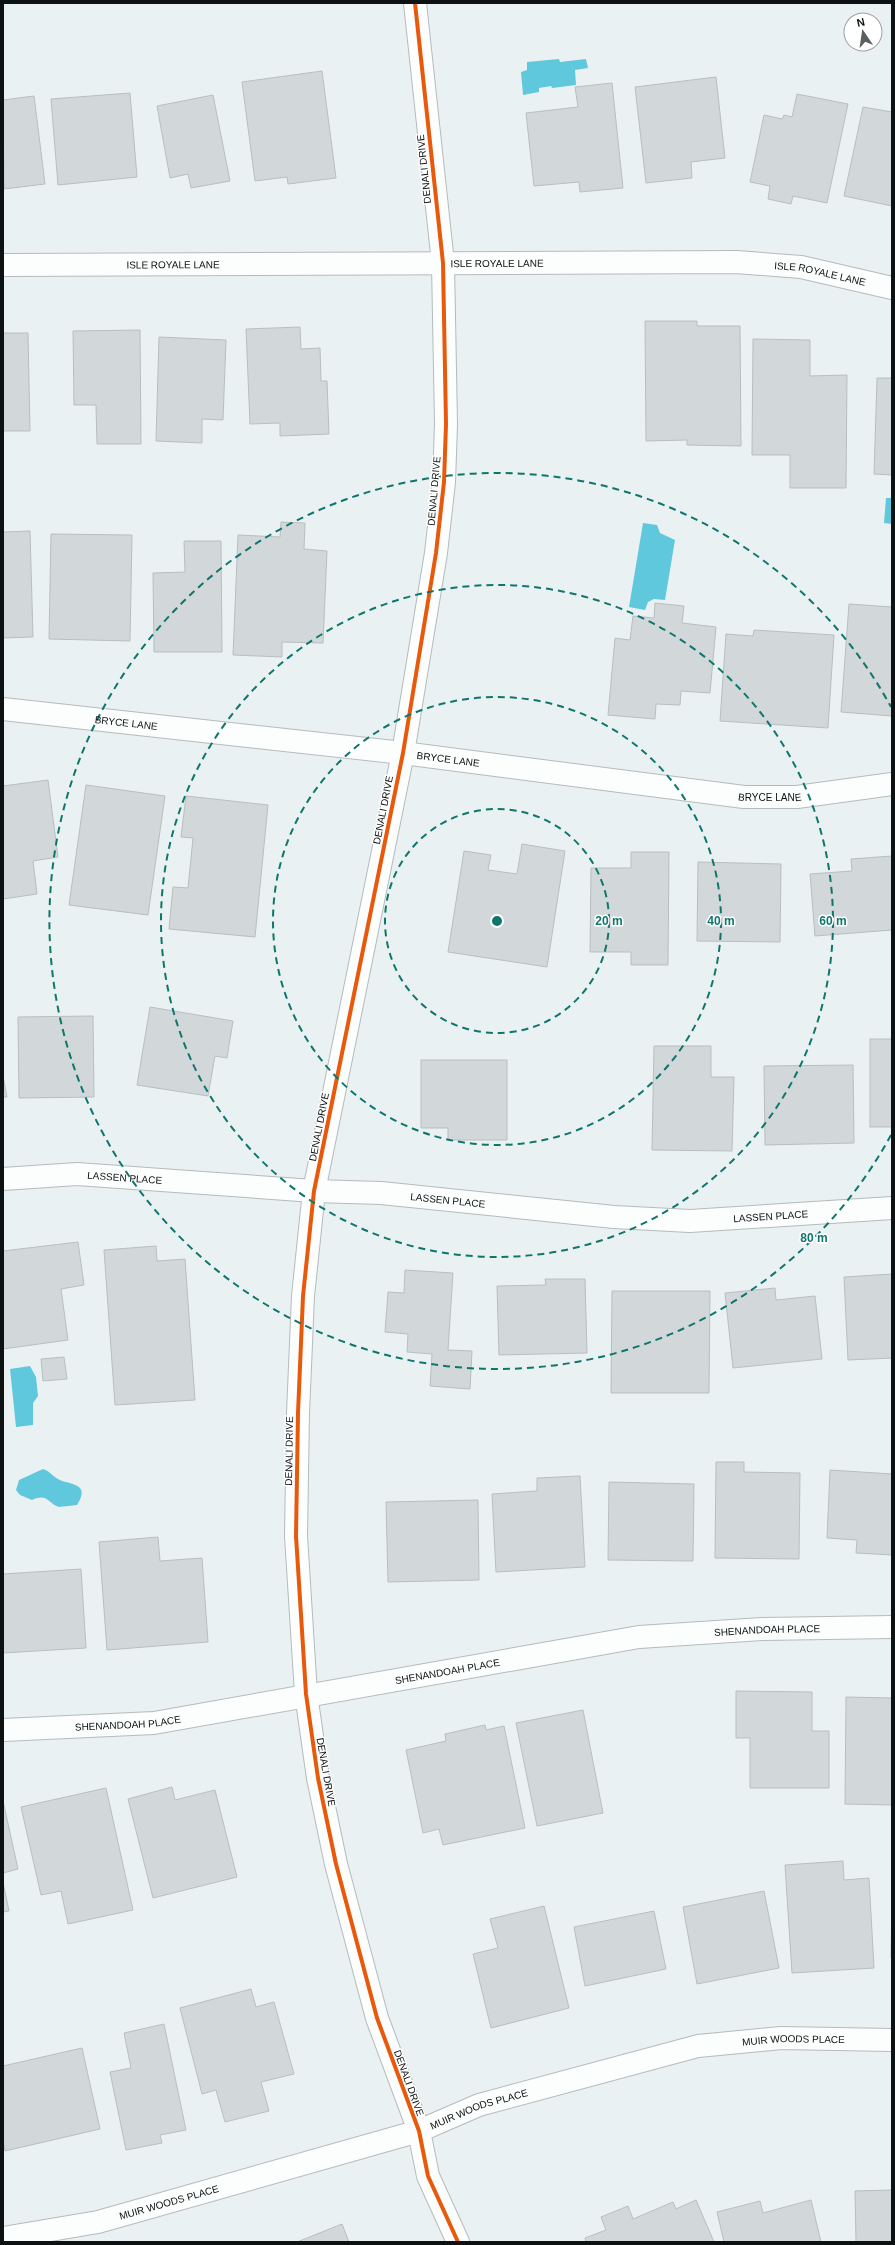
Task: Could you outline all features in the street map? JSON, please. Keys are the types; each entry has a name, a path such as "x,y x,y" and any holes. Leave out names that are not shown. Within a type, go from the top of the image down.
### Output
{"street":[{"name":"DENALI DRIVE","path":"415,3 443,263 446,424 444,482 436,553 403,753 314,1191 303,1296 298,1413 296,1536 306,1694 318,1778 336,1864 376,2018 419,2131 428,2176 458,2242"},
{"name":"ISLE ROYALE LANE","path":"3,265 736,262 801,267 892,288"},
{"name":"BRYCE LANE","path":"3,709 403,753 744,797 796,797 892,784"},
{"name":"LASSEN PLACE","path":"3,1179 77,1174 314,1191 382,1193 614,1217 690,1220 892,1208"},
{"name":"SHENANDOAH PLACE","path":"3,1730 154,1723 306,1694 639,1637 762,1628 892,1627"},
{"name":"MUIR WOODS PLACE","path":"3,2238 98,2222 419,2131 479,2105 698,2046 781,2038 892,2040"}],"water":[{"path":"559,59 560,62 586,59 588,68 575,70 576,85 539,88 539,92 523,95 521,72 527,70 527,62"},
{"path":"886,498 892,498 892,524 884,523"},
{"path":"643,523 657,525 660,533 675,540 665,600 654,599 648,602 645,610 629,607"},
{"path":"30,1366 36,1377 38,1396 33,1403 33,1425 16,1427 10,1369"},
{"path":"43,1469 58,1479 80,1488 82,1492 81,1498 77,1505 59,1507 44,1498 32,1500 20,1495 16,1490 19,1480"}],"building":[{"path":"322,71 336,178 288,184 287,177 255,181 242,82"},
{"path":"716,77 725,158 691,162 692,178 646,183 635,87"},
{"path":"612,83 623,188 580,192 579,182 534,186 526,113 578,107 575,87"},
{"path":"130,93 137,177 58,185 51,99"},
{"path":"797,94 848,104 827,203 793,196 791,204 768,199 770,186 750,182 764,115 782,119 784,115 792,117"},
{"path":"213,95 230,181 191,188 188,174 170,178 157,106"},
{"path":"34,96 45,184 4,189 3,100"},
{"path":"863,107 892,112 892,206 844,196"},
{"path":"645,321 697,321 697,326 740,326 741,446 687,445 687,440 646,441"},
{"path":"300,327 301,349 320,348 321,381 327,381 329,434 280,436 280,423 250,424 246,329"},
{"path":"140,330 141,444 97,444 96,405 74,405 73,331"},
{"path":"3,333 28,333 30,431 3,431"},
{"path":"159,337 226,340 223,420 202,419 202,443 156,441"},
{"path":"753,339 810,340 810,376 847,375 846,488 790,488 790,455 752,455"},
{"path":"877,378 892,378 892,475 874,474"},
{"path":"281,522 305,523 304,549 327,551 323,643 282,642 282,657 233,655 238,535 280,537"},
{"path":"30,531 33,637 3,638 3,532"},
{"path":"51,534 132,535 130,641 49,639"},
{"path":"184,541 221,541 222,652 154,652 153,573 185,572"},
{"path":"655,603 684,606 682,623 716,627 710,693 681,691 680,705 656,704 655,719 608,715 615,638 630,640 633,616 654,618"},
{"path":"849,604 892,607 892,716 841,712"},
{"path":"754,630 834,635 828,728 720,721 726,634 753,636"},
{"path":"48,780 58,857 33,861 37,894 3,899 3,786"},
{"path":"86,785 165,796 148,915 69,905"},
{"path":"186,796 268,805 255,937 169,929 173,887 188,888 193,838 181,837"},
{"path":"522,844 565,851 547,967 448,952 464,851 491,855 488,870 517,874"},
{"path":"631,852 669,852 668,965 631,965 631,952 590,952 591,868 631,868"},
{"path":"892,856 892,930 815,936 810,874 852,871 851,859"},
{"path":"698,862 781,864 780,942 697,941"},
{"path":"150,1007 233,1021 227,1058 215,1056 208,1096 137,1085"},
{"path":"93,1016 94,1097 19,1098 18,1017"},
{"path":"870,1039 892,1039 892,1127 870,1127"},
{"path":"654,1046 711,1046 711,1077 734,1077 732,1151 652,1150"},
{"path":"421,1060 507,1060 507,1140 448,1140 448,1128 421,1128"},
{"path":"853,1065 854,1143 765,1145 764,1066"},
{"path":"3,1076 7,1097 3,1097"},
{"path":"78,1242 84,1285 61,1289 68,1340 3,1349 3,1251"},
{"path":"156,1246 157,1261 185,1259 195,1400 115,1405 104,1250"},
{"path":"405,1270 453,1273 448,1350 472,1351 470,1389 430,1386 432,1354 407,1352 408,1334 385,1332 388,1292 404,1293"},
{"path":"892,1274 892,1358 848,1360 844,1277"},
{"path":"545,1279 585,1279 587,1353 499,1355 497,1286 546,1285"},
{"path":"775,1288 776,1300 815,1296 822,1359 733,1368 725,1293"},
{"path":"612,1291 710,1291 709,1393 611,1393"},
{"path":"64,1357 67,1379 43,1381 41,1359"},
{"path":"716,1462 744,1462 744,1472 800,1473 799,1559 715,1558"},
{"path":"830,1470 892,1474 892,1555 856,1553 857,1540 827,1538"},
{"path":"580,1476 585,1567 496,1572 492,1494 537,1491 537,1478"},
{"path":"609,1482 694,1484 693,1561 608,1560"},
{"path":"478,1500 479,1580 388,1582 386,1502"},
{"path":"158,1537 160,1561 202,1558 208,1642 107,1650 99,1542"},
{"path":"81,1569 86,1648 3,1653 3,1574"},
{"path":"736,1691 812,1692 812,1731 829,1731 829,1788 750,1788 750,1738 736,1738"},
{"path":"846,1697 892,1698 892,1805 845,1804"},
{"path":"583,1710 603,1813 537,1826 516,1723"},
{"path":"485,1725 486,1730 504,1726 525,1828 443,1845 439,1829 423,1833 406,1750 446,1741 445,1734"},
{"path":"172,1787 175,1800 215,1790 237,1877 153,1898 128,1799"},
{"path":"106,1788 133,1910 68,1924 61,1891 41,1895 21,1807"},
{"path":"3,1801 18,1869 3,1873"},
{"path":"843,1861 844,1880 869,1878 874,1968 792,1973 785,1865"},
{"path":"3,1882 9,1911 3,1912"},
{"path":"764,1891 779,1968 697,1984 683,1907"},
{"path":"892,1899 892,1958 891,1958"},
{"path":"544,1906 569,2008 491,2028 473,1954 498,1948 490,1919"},
{"path":"654,1911 666,1969 585,1986 574,1927"},
{"path":"251,1989 256,2007 274,2002 294,2074 261,2082 269,2111 225,2122 216,2090 202,2094 180,2008"},
{"path":"164,2024 186,2130 160,2135 162,2143 126,2150 110,2072 131,2068 124,2033"},
{"path":"82,2048 100,2129 5,2151 3,2140 3,2066"},
{"path":"892,2190 892,2242 856,2242 855,2191"},
{"path":"696,2200 714,2242 586,2242 585,2238 606,2230 601,2217 628,2206 633,2219 673,2202 676,2209"},
{"path":"811,2200 821,2242 724,2242 717,2212 760,2201 763,2213"},
{"path":"342,2224 349,2242 297,2242"}],"cycle path":[{"path":"415,3 443,263 446,424 444,482 436,553 403,753 314,1191 303,1296 298,1413 296,1536 306,1694 318,1778 336,1864 377,2018 419,2131 428,2176 458,2242"}]}
